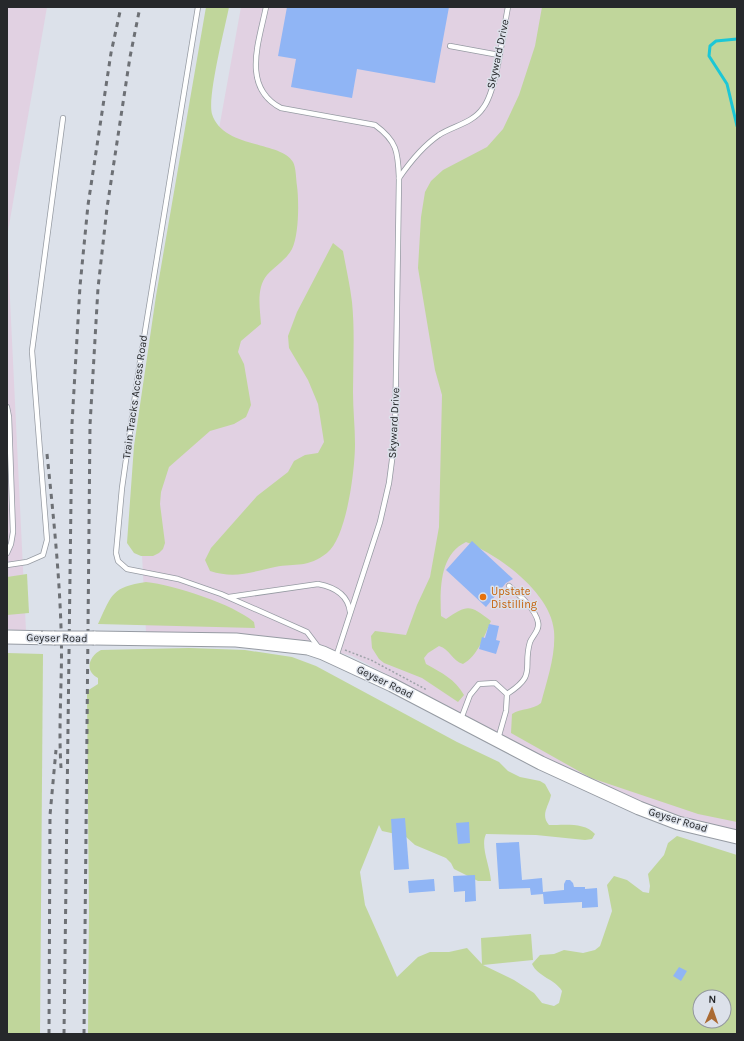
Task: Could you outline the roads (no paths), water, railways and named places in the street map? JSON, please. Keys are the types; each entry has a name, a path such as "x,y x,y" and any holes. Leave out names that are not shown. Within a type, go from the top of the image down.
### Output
{"street":[{"name":"Geyser Road","path":"7,637 236,640 293,646 329,656 392,685 541,763 639,808 678,823 737,837"}],"lane":[{"name":"Train Tracks Access Road","path":"198,7 139,368 122,488 116,553 118,561 126,569 178,579 229,597 307,632 329,656"},
{"name":"Skyward Drive","path":"266,7 255,73 262,92 271,103 281,108 375,125 386,134 398,152 400,178 395,437 389,483 380,522 350,614 329,656"},
{"name":"Skyward Drive","path":"400,178 411,161 425,147 439,136 473,118 484,108 493,84 508,7"},
{"path":"450,46 499,55"},
{"path":"7,565 27,562 43,555 47,540 32,351 63,118"},
{"path":"7,407 9,417 13,532 11,544 7,553"},
{"path":"229,597 318,584 330,587 343,594 349,604 350,614"},
{"path":"507,694 521,685 527,672 529,646 538,628 538,621 526,602 509,586"},
{"path":"460,720 470,695 479,684 495,683 507,694"},
{"path":"498,740 506,711 507,694"}],"waterway":[{"path":"737,39 716,41 710,46 709,56 727,84 737,126"}],"railway":[{"path":"64,1034 72,424 80,286 88,205 111,53 121,7"},
{"path":"84,1034 90,425 98,288 107,208 130,57 140,7"},
{"path":"47,454 56,540 60,605 61,768"},
{"path":"49,1034 50,815 56,750"}],"place":[{"name":"Upstate Distilling","path":"483,597"}]}
